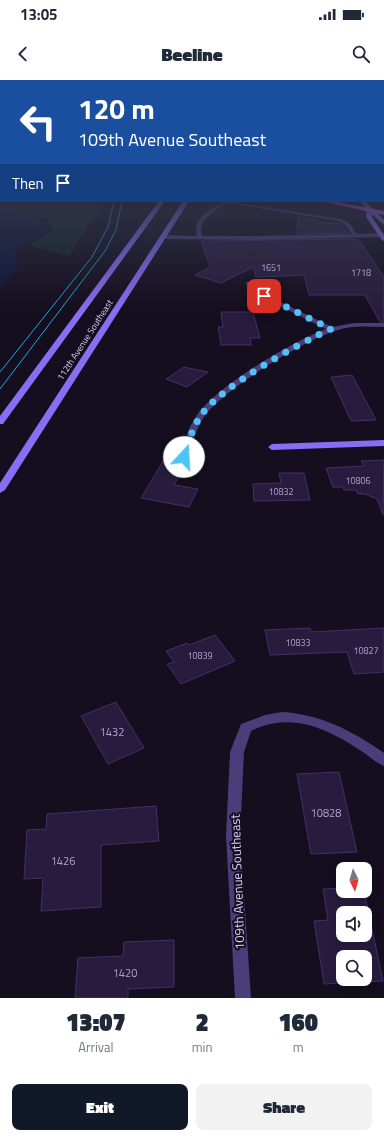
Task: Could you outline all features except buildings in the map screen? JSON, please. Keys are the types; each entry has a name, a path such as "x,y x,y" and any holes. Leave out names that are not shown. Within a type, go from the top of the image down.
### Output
{"main road":[{"name":"112th Avenue Southeast","path":"0,422 142,227"},
{"name":"112th Avenue Southeast","path":"0,490 169,227"},
{"path":"376,227 383,236"},
{"path":"272,447 384,443"}],"street":[{"path":"248,284 264,296 331,329"},
{"path":"184,457 201,415 227,390 315,336 331,329 349,326 384,325"},
{"name":"109th Avenue Southeast","path":"243,998 233,836 237,752 246,728 259,721 279,716 306,720 332,728 358,740 384,760"}],"lane":[{"path":"199,227 198,230 200,237"},
{"path":"349,227 355,235"},
{"path":"163,236 383,236"}],"green space":[{"path":"50,227 88,227 69,256 27,245 52,231"}],"water":[{"path":"0,227 47,227 49,229 15,251 17,269 6,279 0,289"}],"tram line":[{"path":"0,372 92,257 108,227"},
{"path":"0,389 105,251 117,227"}],"route":[{"path":"184,457 201,415 227,390 315,336 331,329 264,296"}]}
